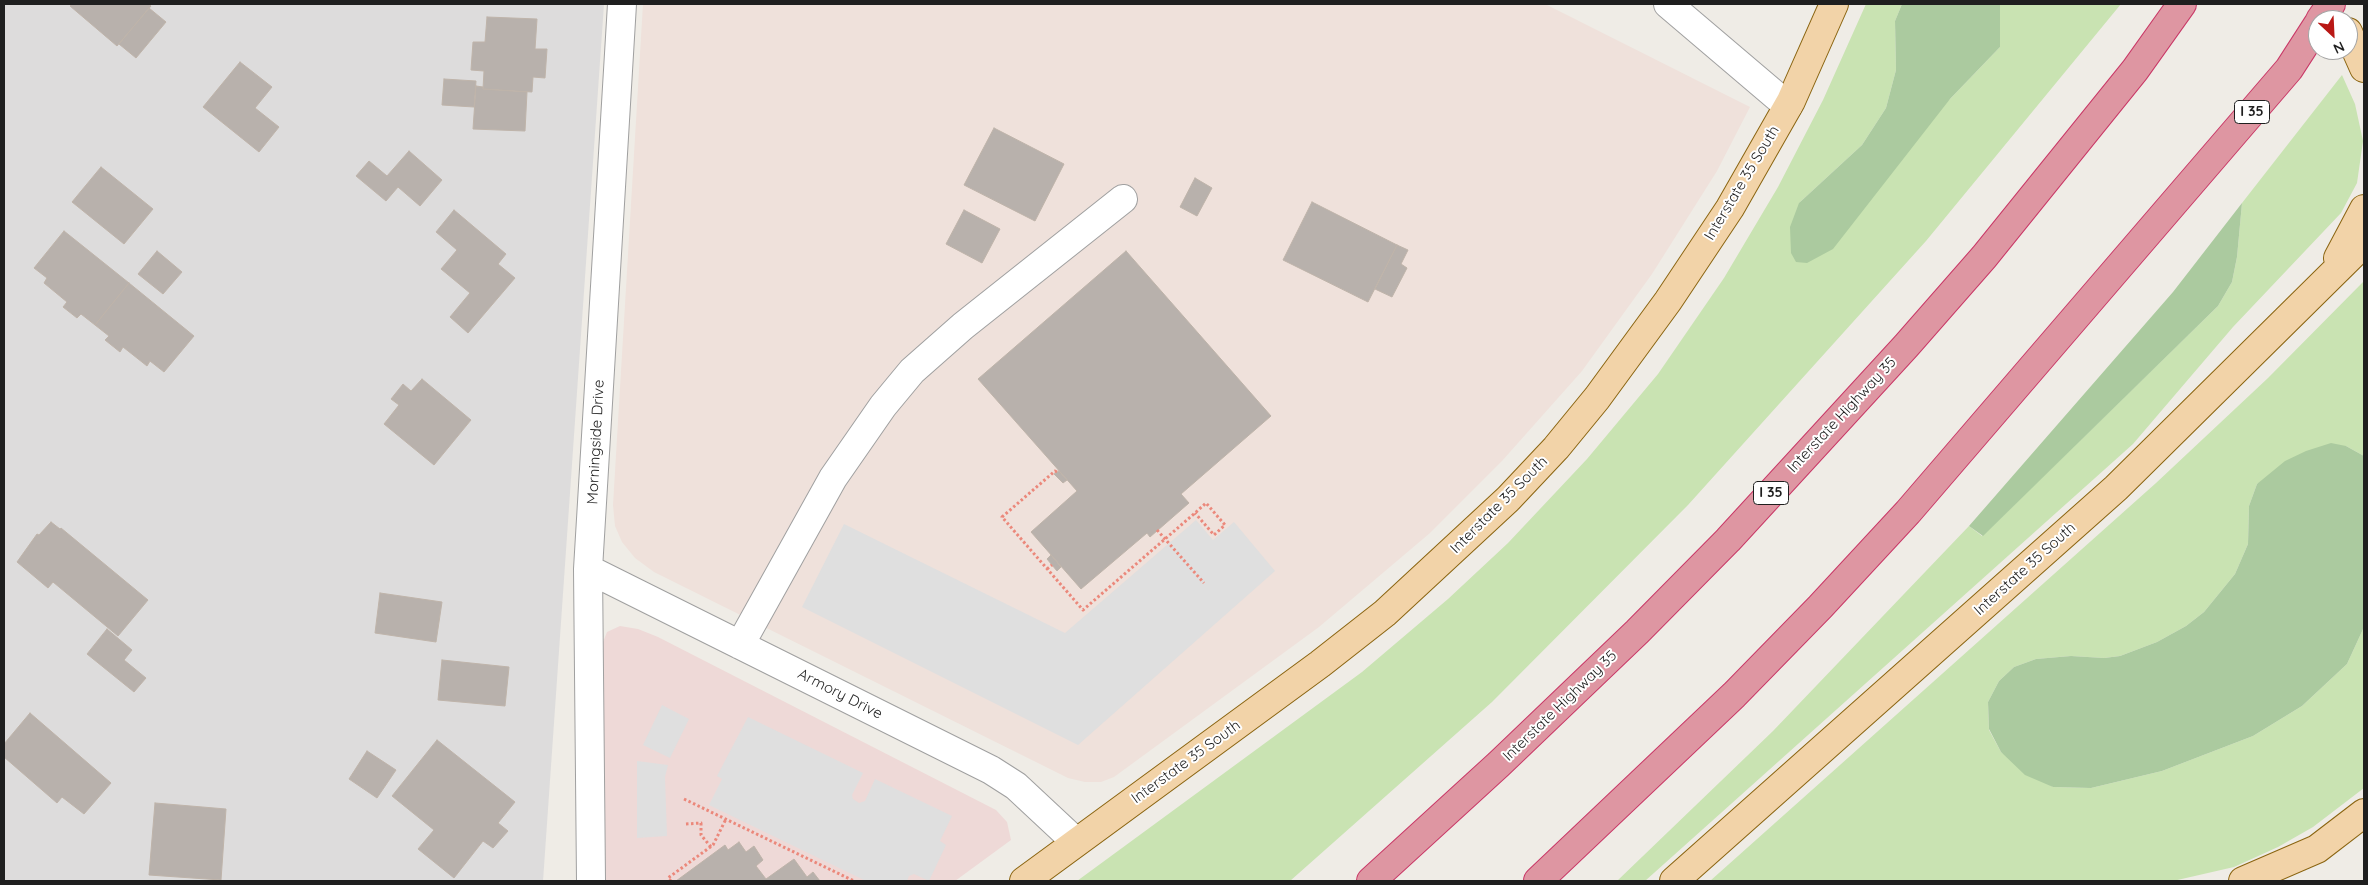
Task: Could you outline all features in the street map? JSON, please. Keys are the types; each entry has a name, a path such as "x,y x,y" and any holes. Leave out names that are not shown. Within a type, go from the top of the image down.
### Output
{"highway":[{"name":"Interstate Highway 35","path":"1371,881 1616,652 1728,540 1906,346 1984,257 2135,70 2182,4"},
{"name":"I 35","path":"1538,881 1734,695 1826,601 1908,512 2180,197 2288,69 2308,39"}],"main road":[{"name":"Interstate 35 South","path":"1024,881 1327,659 1391,607 1508,498 1556,448 1597,398 1668,301 1730,208 1788,106 1834,4"},
{"path":"2358,54 2364,68"},
{"path":"2328,277 2364,209"},
{"name":"Interstate 35 South","path":"1674,881 2116,488 2268,340 2328,277 2364,243"},
{"path":"2243,881 2317,849 2364,813"}],"street":[{"name":"Morningside Drive","path":"591,881 588,569 622,4"},
{"path":"1668,4 1788,106"},
{"path":"740,645 833,478 882,406 912,371 963,326 1123,199"},
{"name":"Armory Drive","path":"588,569 991,770 1016,786 1076,842"}],"path":[{"path":"1057,472 1055,470 1002,517 1083,610 1206,503 1225,525 1214,535 1195,513"},
{"path":"1157,530 1204,583"},
{"path":"1047,569 1052,565"},
{"path":"684,798 854,881"},
{"path":"671,881 668,878 711,847 726,819"},
{"path":"686,824 700,822 701,835 711,847"}],"shaded area":[{"path":"4,4 604,4 543,881 4,881"},
{"path":"643,4 1545,4 1750,107 1717,171 1652,274 1582,371 1502,461 1430,533 1319,627 1114,777 1101,782 1085,782 1068,778 654,572 635,558 622,542 615,526 613,505"},
{"path":"1196,520 1213,540 1234,522 1275,571 1078,745 802,607 844,524 1065,633"},
{"path":"620,626 638,629 658,637 996,810 1007,822 1011,840 955,881 587,881 603,642 607,632"},
{"path":"662,705 689,719 670,758 643,745"},
{"path":"748,717 863,773 852,795 853,799 859,803 865,801 875,779 952,816 940,841 946,845 929,881 914,874 909,876 907,881 866,881 709,805 722,779 717,776"},
{"path":"637,761 668,765 665,777 667,836 637,838"}],"green space":[{"path":"1866,4 1902,4 1895,21 1896,70 1886,108 1862,145 1799,203 1950,99 2000,47 2000,4 2121,4 1926,241 1688,505 1492,702 1290,881 1077,881 1362,672 1448,599 1508,543 1587,459 1658,374 1724,278 1778,187 1823,100"},
{"path":"1902,4 2000,4 2000,47 1950,99 1833,249 1807,263 1796,262 1791,253 1790,227 1799,203 1862,145 1886,108 1896,70 1895,21"},
{"path":"2342,75 2355,104 2363,141 2357,183 2341,213 2233,327 2133,444 1645,881 1617,881 1773,731 1969,526 1982,536 2218,306 2232,282 2237,257 2242,203"},
{"path":"2242,203 2237,257 2232,282 2218,306 1983,536 1969,526 2173,292"},
{"path":"2364,281 2364,456 2346,446 2257,484 2249,506 2248,544 2235,574 2204,612 2186,626 2157,642 2120,656 2104,658 2071,656 2036,659 2014,667 1999,681 1988,702 1989,730 2001,752 2053,787 2091,788 2162,771 2253,736 2302,706 2347,664 2364,627 2364,788 2313,827 2278,847 2234,867 2173,881 1710,881 2156,483 2268,378"},
{"path":"2331,443 2346,446 2364,456 2364,627 2347,664 2302,706 2253,736 2162,771 2091,788 2053,787 2025,775 2001,752 1989,729 1988,702 1999,681 2014,667 2036,659 2071,656 2104,658 2120,656 2157,642 2186,626 2204,612 2235,574 2248,544 2249,506 2257,484 2285,461 2306,451"}],"building":[{"path":"72,4 148,4 151,6 117,46 70,6"},
{"path":"149,8 166,22 136,58 119,44"},
{"path":"487,17 537,19 535,49 547,49 545,78 533,77 532,92 483,89 484,71 471,70 473,42 485,42"},
{"path":"240,62 272,87 255,108 279,127 259,152 203,107"},
{"path":"444,79 476,81 474,107 442,105"},
{"path":"476,86 483,87 483,89 527,92 525,131 473,129"},
{"path":"994,128 1064,164 1035,221 964,185"},
{"path":"409,151 442,180 420,206 398,187 386,201 356,176 369,161 387,176"},
{"path":"101,167 153,209 124,244 72,202"},
{"path":"1195,178 1212,188 1197,216 1180,207"},
{"path":"1312,202 1397,245 1368,302 1283,260"},
{"path":"454,210 506,254 498,264 515,278 468,333 450,317 470,293 441,269 457,250 436,232"},
{"path":"964,210 1000,229 982,263 946,244"},
{"path":"64,231 129,283 95,325 81,314 77,318 63,307 67,302 44,283 47,278 34,268"},
{"path":"1397,245 1408,250 1401,264 1407,268 1392,297 1375,289"},
{"path":"157,251 182,272 163,294 138,274"},
{"path":"1126,251 1271,416 1181,494 1189,503 1150,537 1147,533 1081,589 1031,532 1077,491 978,379"},
{"path":"129,283 194,336 164,372 150,361 147,366 123,347 120,352 105,340 109,336 95,325"},
{"path":"422,379 471,420 434,465 384,424 399,405 391,399 403,384 411,391"},
{"path":"1059,471 1067,480 1063,483 1054,474"},
{"path":"51,522 61,528 148,600 118,636 53,582 48,588 17,562 37,534 39,535"},
{"path":"1051,555 1061,567 1057,571 1047,559"},
{"path":"380,593 442,602 436,642 375,633"},
{"path":"107,629 132,650 124,660 146,678 134,692 87,654"},
{"path":"442,660 509,667 505,706 438,700"},
{"path":"30,713 111,783 84,814 62,797 57,803 4,757 4,744"},
{"path":"437,740 515,802 498,823 508,831 493,848 483,841 454,878 418,849 434,830 392,796"},
{"path":"367,751 396,770 377,798 349,779"},
{"path":"155,803 226,809 221,880 149,875"},
{"path":"739,842 746,852 754,846 763,860 756,866 766,879 794,859 807,877 813,872 820,881 676,881 725,845 728,850"}]}
